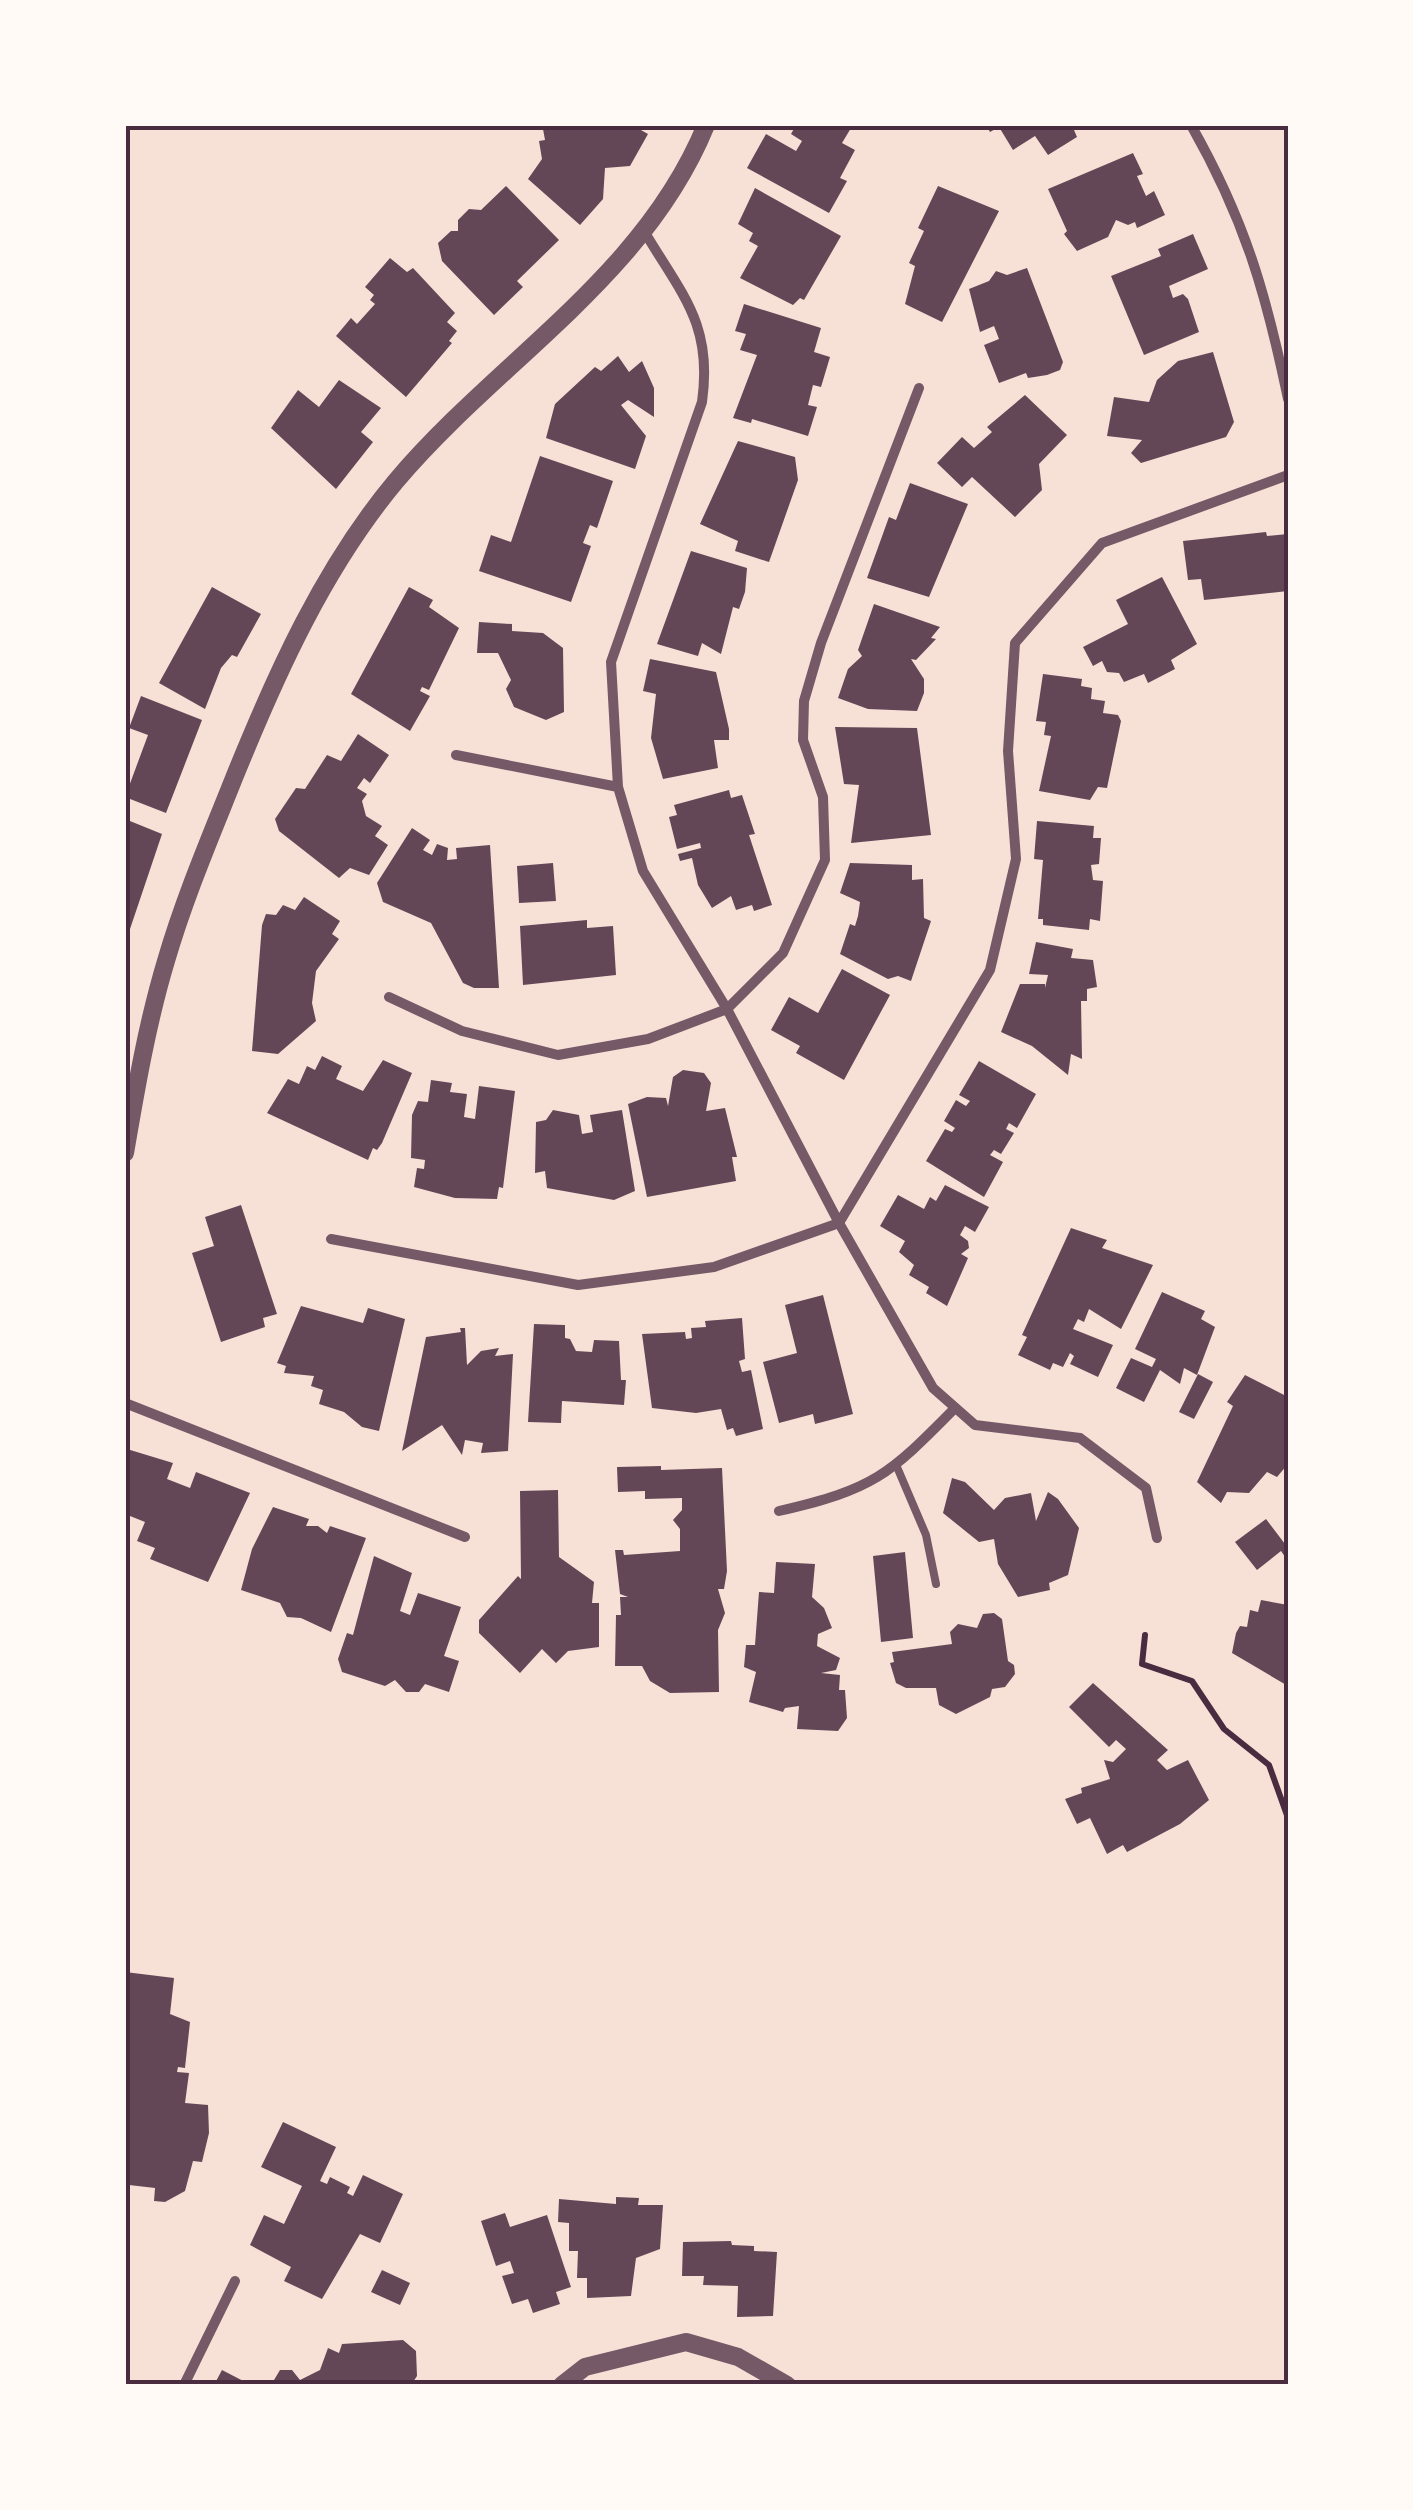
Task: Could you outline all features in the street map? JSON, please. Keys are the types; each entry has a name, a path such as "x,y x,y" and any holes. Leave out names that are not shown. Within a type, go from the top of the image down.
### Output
{"street":[{"path":"125,1153 166,962 206,850 263,706 351,539 410,466 500,375 568,318 644,231 694,154 706,125"},
{"path":"1191,125 1235,209 1265,288 1288,398"},
{"path":"644,231 700,324 707,364 702,402 611,662 618,786 643,871 727,1009 839,1223 932,1388 975,1425 1080,1438 1146,1488 1157,1538"},
{"path":"389,997 462,1031 558,1055 648,1039 727,1009 783,954 826,860 823,797 803,740 804,701 821,642 920,388"},
{"path":"332,1239 578,1285 714,1266 839,1223 990,970 1016,859 1008,752 1015,642 1102,542 1288,476"},
{"path":"456,755 618,786"},
{"path":"125,1403 465,1537"},
{"path":"778,1511 841,1496 897,1467 955,1408"},
{"path":"184,2385 235,2280"},
{"path":"562,2385 585,2366 686,2342 738,2357 787,2385"}],"lane":[{"path":"897,1467 926,1535 936,1584"}],"path":[{"path":"1145,1635 1142,1664 1192,1680 1224,1729 1269,1765 1288,1818"}],"building":[{"path":"554,125 632,125 648,134 630,166 605,168 603,199 580,225 528,179 542,159 539,141 545,140 543,129"},
{"path":"796,125 851,128 842,143 855,150 840,178 847,181 829,213 747,168 766,134 796,151 802,141 791,134"},
{"path":"986,125 1081,125 1074,130 1077,137 1048,155 1035,136 1013,150 999,127 990,132"},
{"path":"1133,153 1143,174 1137,176 1146,196 1154,191 1165,215 1137,228 1135,222 1128,225 1116,220 1108,237 1077,251 1064,234 1067,231 1048,189"},
{"path":"506,186 559,240 517,281 523,287 494,315 442,261 438,243 451,231 458,231 458,220 469,209 481,210"},
{"path":"938,186 999,211 942,322 905,304 915,266 909,263 924,231 918,228"},
{"path":"755,188 841,236 804,300 800,298 793,305 740,278 758,246 749,241 753,233 738,224"},
{"path":"1193,234 1208,269 1169,286 1173,298 1183,294 1188,299 1199,332 1144,355 1111,276 1161,256 1158,249"},
{"path":"390,258 407,272 413,268 455,313 447,322 457,331 449,341 452,343 406,397 336,336 351,318 357,324 375,304 370,300 374,295 365,287"},
{"path":"1027,268 1063,362 1060,370 1047,375 1028,378 1026,373 999,383 984,345 999,339 994,326 980,332 969,289 989,281 996,271 1007,275"},
{"path":"744,304 821,328 814,352 830,357 821,387 813,385 808,405 817,407 808,436 752,419 751,423 733,418 757,355 740,350 746,334 735,331"},
{"path":"1213,352 1234,422 1226,437 1141,463 1131,453 1142,440 1107,436 1114,397 1149,402 1157,380 1178,361"},
{"path":"618,356 629,372 642,361 654,388 654,417 628,400 621,405 646,436 635,469 546,438 555,404 595,367 601,371"},
{"path":"339,380 381,408 361,432 373,442 336,489 271,428 298,390 319,407"},
{"path":"1025,395 1067,435 1039,464 1042,490 1015,517 972,477 962,487 937,463 962,437 974,448 992,432 987,427"},
{"path":"738,441 795,457 798,480 769,562 735,551 738,541 700,524"},
{"path":"540,456 613,481 597,528 590,525 583,543 591,546 571,602 479,571 491,535 511,542"},
{"path":"910,483 968,504 929,597 867,578 889,517 896,520"},
{"path":"1266,532 1267,536 1288,534 1288,591 1204,600 1201,579 1188,580 1183,541"},
{"path":"691,551 747,568 745,592 739,609 733,607 721,654 702,643 698,656 657,644"},
{"path":"1162,577 1197,644 1171,660 1175,669 1148,683 1144,674 1124,682 1119,673 1107,672 1102,661 1093,666 1083,647 1128,624 1116,600"},
{"path":"212,587 261,614 237,657 232,655 221,668 205,709 159,683"},
{"path":"409,587 433,600 429,607 459,628 429,690 422,687 420,691 430,696 410,731 351,694"},
{"path":"874,604 940,627 931,638 936,639 916,660 911,659 924,679 917,711 868,709 838,698 848,669 862,656 858,650"},
{"path":"479,622 512,624 512,631 543,633 563,648 564,712 546,720 514,707 506,689 511,680 498,653 477,653"},
{"path":"650,659 716,672 729,729 729,740 714,740 718,768 663,779 651,738 656,694 643,691"},
{"path":"1043,674 1082,679 1081,686 1092,688 1091,699 1105,701 1103,713 1118,715 1121,721 1107,788 1098,787 1090,800 1039,791 1051,736 1044,735 1046,722 1036,721"},
{"path":"141,696 202,720 166,813 125,797 148,735 129,728"},
{"path":"835,727 917,728 931,835 851,843 859,785 844,784"},
{"path":"358,734 389,755 370,783 364,778 357,788 367,794 362,801 366,816 382,826 375,836 388,845 369,875 350,868 339,878 279,831 275,819 296,788 305,789 327,755 341,761"},
{"path":"729,790 731,798 742,795 755,834 749,835 772,905 754,911 752,905 736,910 731,896 712,908 698,885 692,858 680,861 678,854 701,848 700,843 677,849 669,817 677,815 674,805"},
{"path":"125,819 162,834 130,929 125,927"},
{"path":"1037,821 1094,826 1093,838 1101,838 1099,864 1091,865 1093,880 1103,881 1100,921 1090,919 1089,930 1043,925 1043,919 1038,919 1043,860 1034,859"},
{"path":"412,828 430,840 423,850 432,855 437,844 448,848 447,860 457,859 456,848 490,845 499,988 474,988 463,983 431,923 383,902 377,883"},
{"path":"553,863 556,901 519,903 517,866"},
{"path":"850,863 912,865 912,880 923,879 924,918 931,921 911,981 898,976 888,979 840,954 850,924 855,926 860,902 840,893"},
{"path":"304,897 340,921 332,934 339,939 316,971 312,1003 316,1021 278,1054 252,1051 262,925 266,914 276,915 283,905 295,910"},
{"path":"587,920 587,928 613,926 616,975 523,985 520,926"},
{"path":"1036,942 1073,949 1071,958 1093,960 1097,987 1087,989 1087,1001 1081,1001 1082,1059 1071,1054 1068,1075 1032,1046 1001,1032 1020,984 1045,984 1045,988 1048,975 1029,974"},
{"path":"842,969 890,995 844,1080 796,1053 800,1046 771,1030 789,997 818,1013"},
{"path":"322,1056 342,1066 336,1079 363,1091 383,1060 412,1073 382,1143 377,1150 373,1148 368,1160 267,1113 288,1079 299,1084 307,1066 315,1070"},
{"path":"979,1061 1036,1094 1017,1128 1009,1123 1006,1129 1014,1133 1001,1154 994,1150 990,1155 1003,1162 984,1197 926,1161 945,1129 952,1132 955,1128 944,1121 956,1100 966,1106 970,1101 959,1095"},
{"path":"683,1070 704,1073 711,1083 706,1111 725,1108 737,1157 732,1157 736,1181 647,1197 628,1104 647,1097 666,1098 668,1106 673,1077"},
{"path":"431,1080 452,1083 450,1092 467,1094 464,1117 475,1119 479,1086 515,1091 503,1188 499,1187 497,1199 455,1198 414,1187 417,1168 424,1169 425,1160 411,1158 412,1115 418,1101 428,1102"},
{"path":"553,1110 579,1115 582,1134 593,1132 590,1115 622,1110 635,1191 614,1200 547,1188 545,1171 535,1173 536,1122 546,1120"},
{"path":"945,1185 989,1207 975,1232 965,1226 960,1235 968,1241 969,1248 961,1254 968,1258 947,1306 926,1293 929,1287 909,1275 914,1265 899,1252 905,1241 880,1226 898,1195 924,1209 930,1197 936,1201"},
{"path":"241,1205 277,1314 263,1318 265,1327 221,1342 192,1253 214,1246 205,1217"},
{"path":"1071,1228 1107,1240 1102,1248 1153,1265 1121,1329 1089,1309 1084,1322 1078,1319 1073,1329 1113,1345 1098,1377 1070,1364 1074,1356 1070,1353 1063,1367 1053,1363 1050,1370 1018,1355 1027,1337 1022,1335"},
{"path":"1162,1292 1205,1311 1201,1319 1215,1327 1197,1375 1184,1368 1180,1384 1160,1370 1144,1402 1116,1388 1131,1358 1152,1367 1156,1359 1135,1349"},
{"path":"823,1295 853,1414 815,1424 813,1414 779,1423 763,1362 797,1353 785,1305"},
{"path":"301,1306 363,1323 368,1308 405,1319 379,1431 362,1427 344,1412 319,1404 323,1390 311,1386 314,1376 284,1373 286,1366 277,1363"},
{"path":"742,1318 745,1359 739,1361 742,1372 751,1370 763,1429 736,1436 733,1428 727,1430 721,1409 696,1413 652,1408 642,1334 685,1332 686,1339 692,1338 691,1328 706,1327 705,1321"},
{"path":"534,1324 565,1325 565,1338 570,1339 576,1351 592,1352 594,1340 619,1341 621,1380 626,1380 624,1405 562,1401 561,1423 528,1422"},
{"path":"460,1328 465,1328 467,1365 481,1351 499,1348 495,1356 513,1354 508,1451 481,1453 483,1443 465,1440 462,1455 442,1425 402,1451 426,1337 461,1332"},
{"path":"1198,1374 1213,1382 1194,1419 1179,1412"},
{"path":"1245,1375 1288,1397 1288,1464 1277,1477 1267,1472 1249,1493 1227,1492 1221,1503 1197,1482 1233,1406 1227,1402"},
{"path":"127,1449 173,1463 167,1479 190,1488 196,1472 250,1493 208,1582 150,1559 155,1548 137,1541 145,1522 125,1514"},
{"path":"661,1466 661,1470 722,1468 727,1571 724,1589 718,1589 725,1613 718,1630 719,1692 670,1693 650,1681 642,1666 615,1666 616,1615 621,1615 620,1597 628,1597 620,1594 615,1550 623,1550 624,1555 680,1551 680,1529 673,1520 682,1510 682,1498 645,1499 645,1491 618,1492 617,1467"},
{"path":"952,1478 965,1482 994,1510 1005,1498 1031,1493 1036,1521 1048,1492 1058,1499 1079,1528 1068,1575 1049,1583 1050,1590 1018,1597 998,1564 994,1539 979,1542 943,1513"},
{"path":"558,1490 559,1557 594,1582 592,1603 599,1603 599,1647 568,1651 556,1663 542,1649 520,1673 479,1633 479,1620 518,1576 521,1579 520,1491"},
{"path":"273,1507 309,1519 306,1526 318,1526 327,1533 330,1526 366,1538 331,1632 301,1618 287,1617 280,1603 241,1590 252,1549"},
{"path":"1266,1519 1288,1548 1288,1561 1281,1551 1257,1570 1235,1542"},
{"path":"905,1552 913,1638 881,1642 873,1556"},
{"path":"374,1556 412,1573 400,1611 410,1615 418,1593 461,1607 444,1656 459,1661 449,1692 425,1684 419,1692 406,1692 395,1680 385,1686 342,1672 338,1659 347,1633 353,1635"},
{"path":"776,1562 815,1564 812,1597 824,1608 832,1628 818,1634 817,1646 840,1658 836,1670 821,1673 840,1675 839,1690 845,1690 847,1718 838,1731 797,1729 799,1706 785,1708 783,1712 749,1702 756,1672 744,1667 746,1645 755,1645 759,1592 774,1593"},
{"path":"1261,1600 1288,1605 1288,1686 1232,1653 1236,1633 1240,1626 1247,1627 1250,1610 1258,1612"},
{"path":"994,1613 1002,1619 1008,1661 1014,1665 1015,1674 1005,1687 992,1689 990,1697 956,1714 939,1705 936,1688 906,1688 896,1683 890,1663 894,1662 892,1652 952,1644 950,1632 958,1624 977,1628 983,1614"},
{"path":"1093,1683 1168,1750 1157,1760 1167,1770 1188,1760 1209,1800 1180,1824 1127,1852 1123,1845 1107,1854 1090,1818 1077,1824 1065,1799 1082,1793 1081,1788 1110,1779 1104,1760 1113,1762 1126,1749 1116,1740 1109,1747 1069,1707"},
{"path":"125,1972 174,1978 170,2014 190,2022 185,2068 178,2067 177,2072 189,2073 185,2103 208,2105 209,2133 202,2162 193,2161 185,2191 165,2202 154,2201 155,2188 129,2185"},
{"path":"283,2122 336,2147 320,2181 327,2184 330,2177 350,2187 347,2193 353,2196 363,2175 403,2194 380,2243 360,2234 322,2299 284,2281 291,2267 250,2245 264,2215 284,2224 302,2186 261,2167"},
{"path":"616,2197 639,2198 638,2205 663,2205 660,2249 636,2258 631,2296 587,2298 587,2278 577,2278 578,2251 569,2251 569,2223 558,2222 559,2199 616,2204"},
{"path":"505,2213 510,2227 547,2215 571,2287 556,2292 560,2304 533,2313 528,2299 512,2304 502,2276 514,2273 510,2261 496,2266 481,2221"},
{"path":"731,2241 732,2245 754,2246 754,2251 777,2252 773,2316 737,2317 738,2286 703,2285 704,2276 682,2276 683,2242"},
{"path":"382,2270 410,2283 400,2305 371,2292"},
{"path":"403,2340 416,2351 417,2376 411,2385 271,2385 280,2370 292,2370 300,2380 320,2370 328,2348 339,2353 342,2344"},
{"path":"222,2370 251,2385 214,2385"}]}
